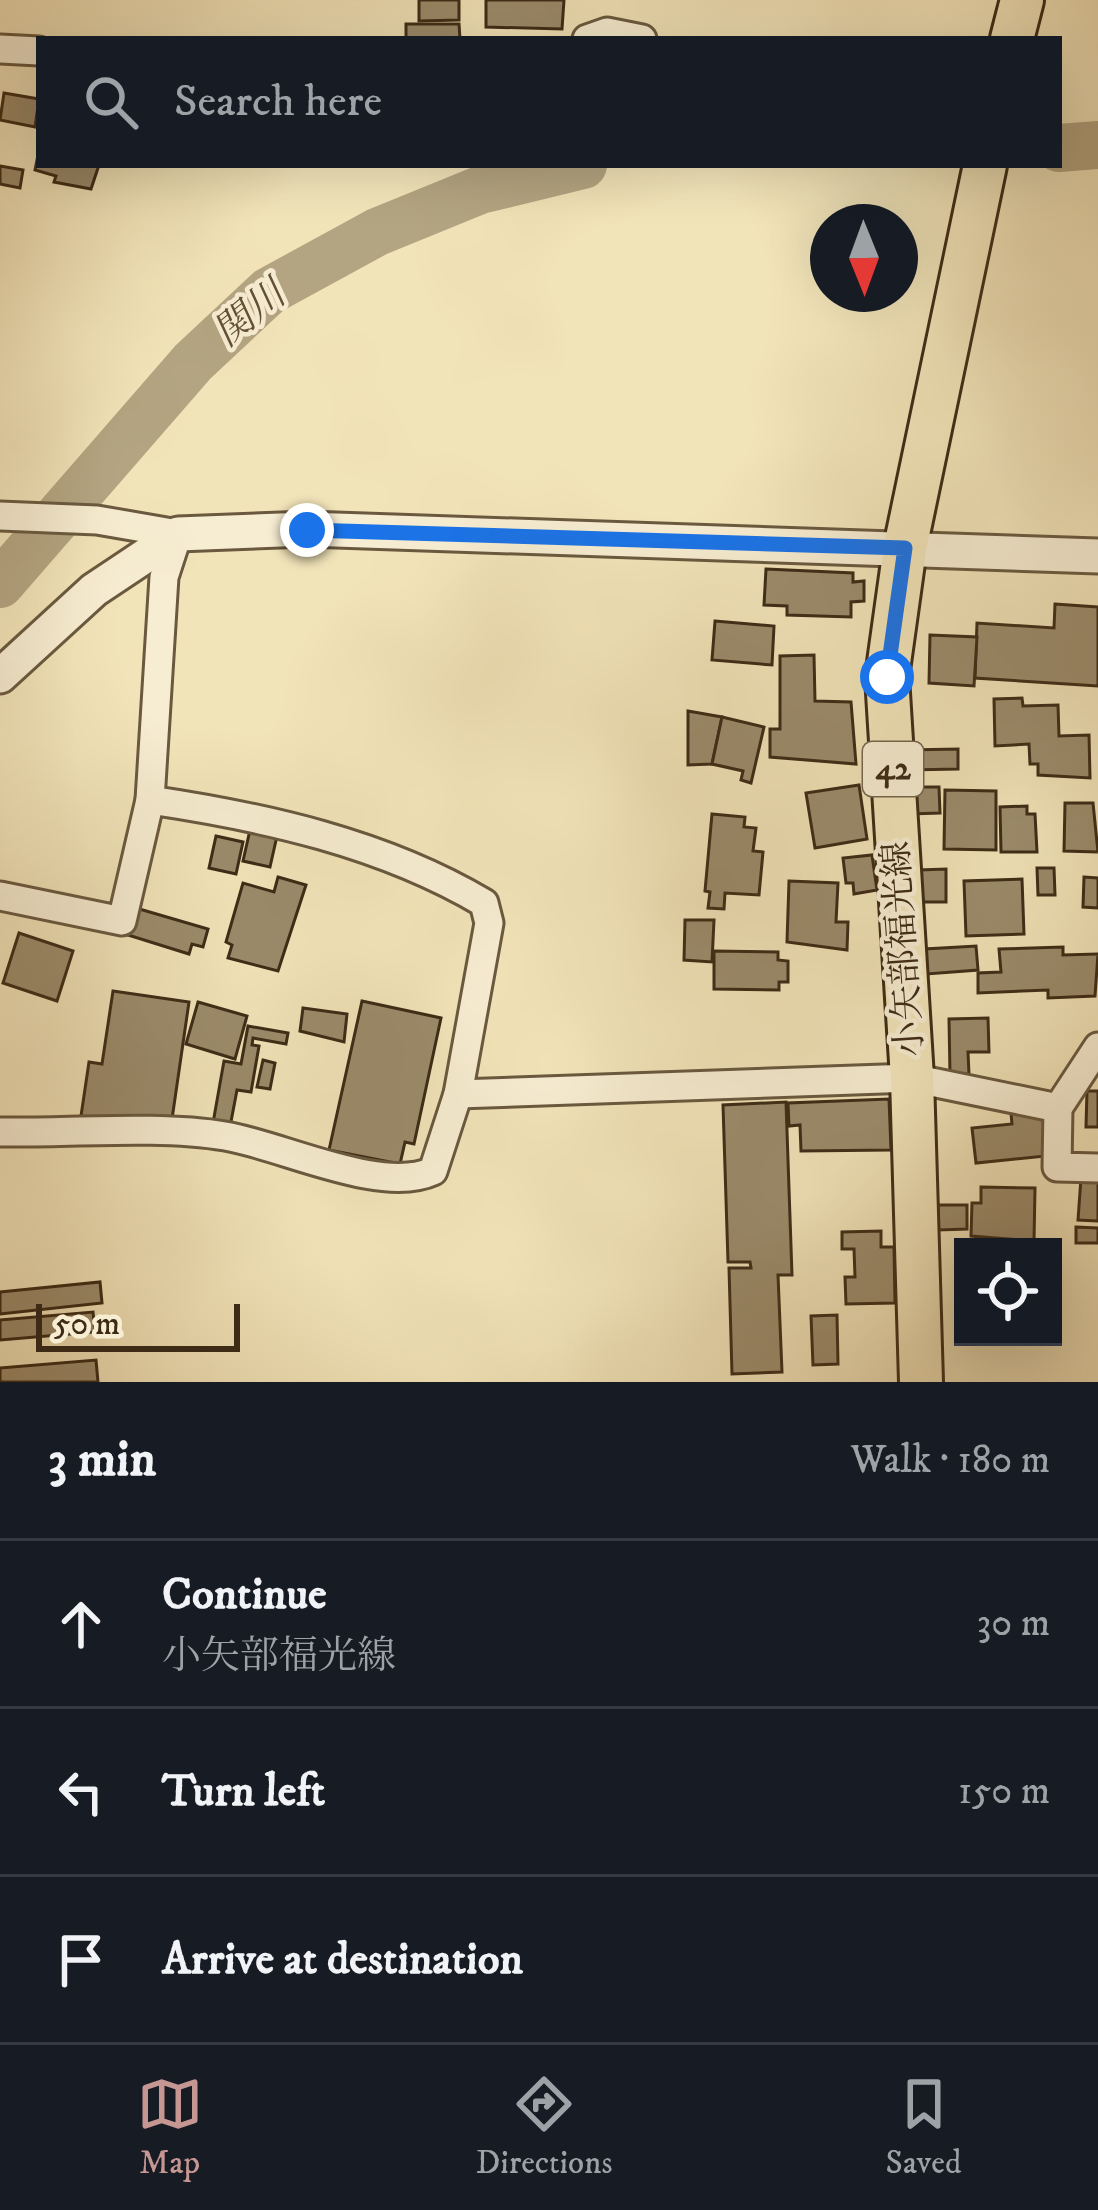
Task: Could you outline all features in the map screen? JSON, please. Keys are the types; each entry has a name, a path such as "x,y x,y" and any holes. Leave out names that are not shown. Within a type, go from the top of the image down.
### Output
{"main road":[{"path":"1013,36 1022,0"},
{"name":"小矢部福光線","path":"921,1382 912,1078 887,677 905,548 984,168"}],"street":[{"path":"595,36 607,32 627,36"},
{"path":"0,50 36,51"},
{"path":"0,516 97,520 178,534 307,530 1098,556"},
{"path":"0,676 94,590 178,534"},
{"path":"0,896 122,921 150,800 164,577 178,534"},
{"path":"0,1132 222,1135 371,1174 415,1179 433,1171 458,1094 489,922 484,903 453,885 278,820 150,800"},
{"path":"1098,1047 1058,1108 1057,1167 1098,1168"},
{"path":"458,1094 912,1078 1058,1108"}],"building":[{"path":"419,0 459,0 459,20 419,21"},
{"path":"486,0 564,0 562,29 486,27"},
{"path":"406,24 459,24 460,36 406,36"},
{"path":"4,93 36,98 35,127 0,120"},
{"path":"36,165 98,168 91,189 54,182 56,176 35,170"},
{"path":"0,166 23,170 20,188 0,184"},
{"path":"766,569 853,573 853,582 864,581 864,601 851,602 851,617 787,615 787,606 764,605"},
{"path":"1055,604 1098,607 1098,686 975,678 977,623 1054,628"},
{"path":"715,621 774,626 772,665 712,660"},
{"path":"930,635 977,637 974,686 929,683"},
{"path":"814,655 815,701 851,702 856,764 770,757 770,729 780,729 780,656"},
{"path":"1022,698 1023,706 1058,705 1059,736 1089,735 1090,778 1038,775 1038,764 1030,764 1029,744 995,746 994,699"},
{"path":"688,711 722,717 712,764 688,765"},
{"path":"722,717 764,727 751,783 741,780 743,771 712,764"},
{"path":"958,749 958,769 907,770 906,750"},
{"path":"859,785 867,839 815,848 806,793"},
{"path":"908,787 939,787 940,813 910,814"},
{"path":"945,790 996,791 996,850 944,849"},
{"path":"1065,803 1093,803 1098,852 1064,851"},
{"path":"1027,806 1027,814 1035,814 1037,852 1001,852 1000,807"},
{"path":"712,814 745,817 744,827 756,828 753,851 763,852 759,895 725,893 724,909 708,908 710,892 705,891"},
{"path":"250,830 277,836 270,867 243,861"},
{"path":"216,836 243,842 236,874 209,868"},
{"path":"872,855 877,890 854,894 853,883 846,883 843,858"},
{"path":"1037,868 1054,868 1055,895 1038,895"},
{"path":"946,869 946,902 919,902 919,870"},
{"path":"278,877 306,885 278,971 228,958 232,945 226,942 243,883 274,892"},
{"path":"1084,877 1098,878 1098,908 1083,907"},
{"path":"1022,879 1024,934 966,936 964,881"},
{"path":"789,881 838,883 836,922 848,922 847,950 787,942"},
{"path":"136,908 208,929 203,947 192,944 189,954 128,935"},
{"path":"685,920 714,920 712,962 684,960"},
{"path":"19,933 73,951 57,1001 3,983"},
{"path":"976,946 978,970 927,974 925,949"},
{"path":"1063,947 1063,955 1098,954 1095,996 1048,998 1048,990 978,993 978,973 1001,972 999,949"},
{"path":"714,951 778,952 778,960 788,961 788,982 779,982 779,990 714,989"},
{"path":"113,991 189,1002 171,1126 81,1116 89,1062 102,1064"},
{"path":"362,1001 441,1018 414,1144 405,1142 400,1164 329,1150"},
{"path":"198,1002 247,1016 235,1059 186,1044"},
{"path":"303,1008 347,1014 344,1042 300,1031"},
{"path":"988,1018 989,1052 968,1052 969,1074 950,1074 949,1019"},
{"path":"248,1026 288,1033 286,1044 253,1038 252,1045 259,1046 251,1092 237,1090 230,1127 213,1123 224,1061 241,1064"},
{"path":"263,1060 275,1063 270,1089 257,1087"},
{"path":"1087,1091 1098,1091 1098,1127 1086,1127"},
{"path":"889,1099 891,1150 801,1151 800,1125 789,1126 788,1103"},
{"path":"786,1102 792,1275 778,1275 782,1372 732,1374 729,1268 751,1268 750,1262 728,1262 723,1105"},
{"path":"1011,1113 1043,1116 1046,1156 976,1163 972,1128 1012,1124"},
{"path":"1081,1178 1098,1179 1098,1221 1078,1220"},
{"path":"981,1187 1035,1188 1034,1238 971,1236 972,1203 981,1203"},
{"path":"937,1205 967,1205 967,1229 938,1230"},
{"path":"1076,1227 1098,1228 1098,1243 1076,1243"},
{"path":"881,1231 881,1247 894,1247 895,1303 846,1304 845,1277 855,1277 854,1249 842,1249 842,1232"},
{"path":"100,1282 102,1303 0,1314 0,1292"},
{"path":"93,1312 95,1332 0,1340 0,1320"},
{"path":"837,1315 838,1364 813,1365 811,1316"},
{"path":"96,1360 98,1382 0,1382 0,1368"}],"waterway":[{"name":"関川","path":"1062,148 1098,145"},
{"name":"関川","path":"0,584 193,362 269,291 377,232 480,190 571,168"}],"route":[{"path":"307,530 905,548 887,677"}]}
